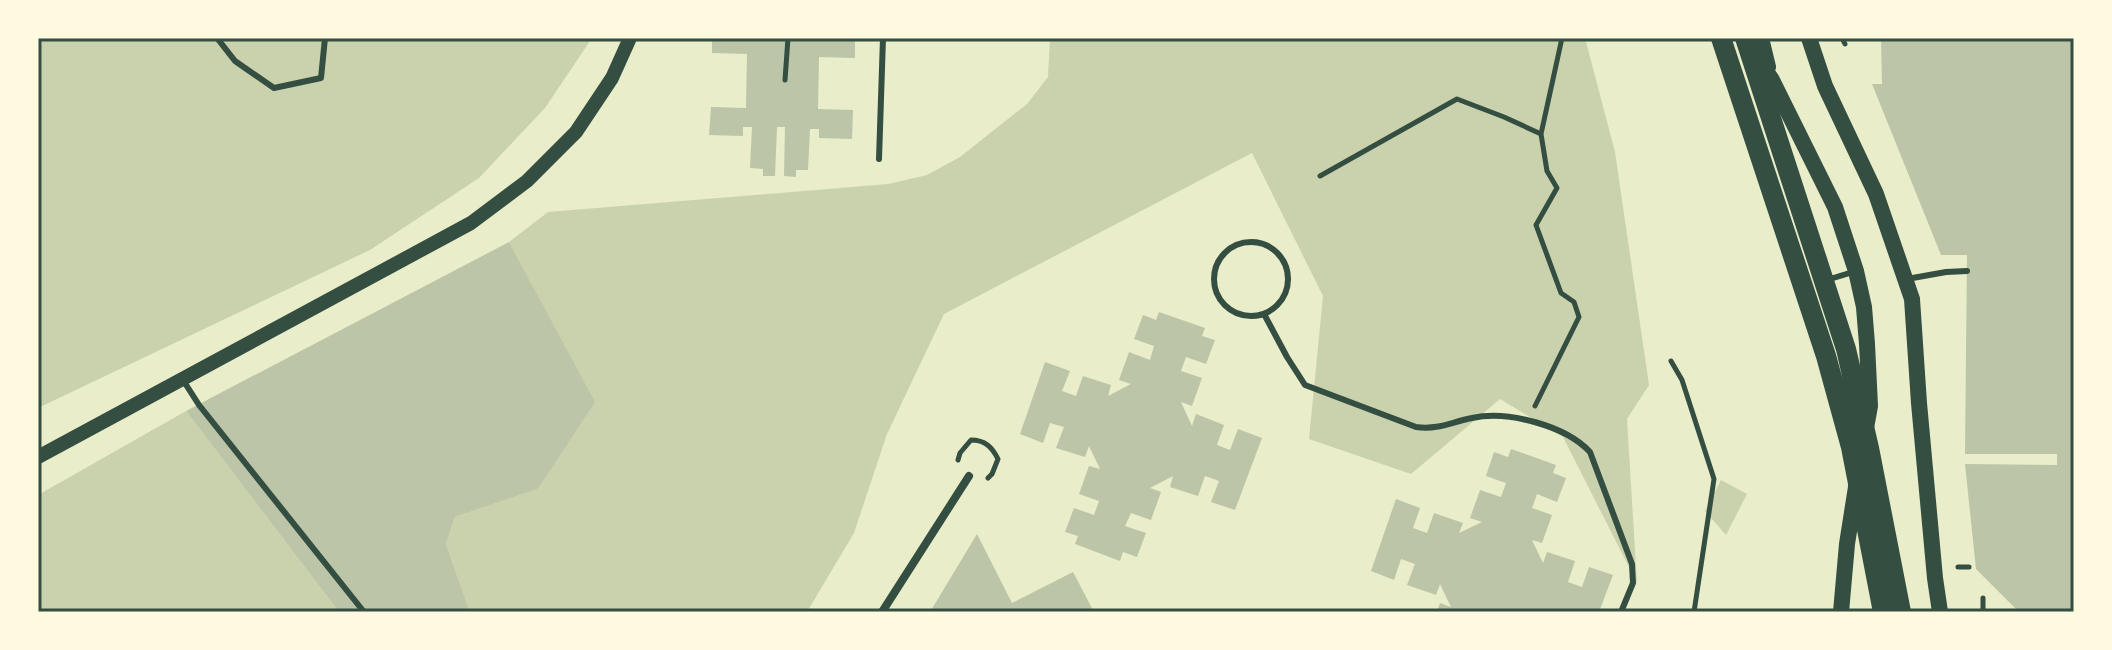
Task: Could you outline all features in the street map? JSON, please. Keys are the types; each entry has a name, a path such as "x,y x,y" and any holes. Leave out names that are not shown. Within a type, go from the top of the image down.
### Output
{"main road":[{"path":"1721,38 1826,356 1851,447 1883,612"},
{"path":"1745,38 1772,80 1835,207 1864,307 1870,406 1847,544 1843,611"},
{"path":"1745,38 1846,349 1901,612"},
{"path":"1761,38 1772,80"},
{"path":"1809,38 1825,86 1876,194 1912,299 1940,612"}],"street":[{"path":"38,457 471,223 527,181 576,132 612,78 630,38"},
{"path":"882,612 969,476"}],"lane":[{"path":"217,38 235,61 274,88 321,78 325,38"},
{"path":"879,159 883,38"},
{"path":"1809,216 1841,316"},
{"path":"1257,241 1268,245 1285,263 1289,275 1288,287 1275,308 1264,314 1242,315 1223,304 1217,294 1214,273 1224,253 1233,246 1257,241"},
{"path":"1830,279 1856,271"},
{"path":"1905,279 1967,271"},
{"path":"1264,314 1305,385 1416,427 1432,429 1495,414 1528,419 1580,442 1590,452 1632,564 1633,583 1621,612"},
{"path":"183,380 199,405 364,612"}],"path":[{"path":"785,80 788,38"},
{"path":"1528,419 1579,317 1574,302 1561,293 1536,225 1557,188 1547,171 1541,134 1562,38"},
{"path":"1320,176 1457,99 1541,134"},
{"path":"1671,361 1682,380 1714,479 1694,612"},
{"path":"1958,567 1969,567"},
{"path":"1983,598 1983,609"}],"green space":[{"path":"38,38 592,38 545,108 479,178 370,250 38,408"},
{"path":"1050,38 1585,38 1615,152 1649,385 1627,419 1637,583 1563,437 1500,399 1411,474 1309,439 1323,296 1252,153 944,314 887,434 854,533 807,612 470,612 446,544 455,517 538,489 594,402 509,242 548,212 888,184 927,175 960,157 1027,104 1048,77"},
{"path":"186,411 339,612 38,612 38,495"},
{"path":"1721,480 1747,494 1726,535 1705,511"}],"building":[{"path":"712,38 855,38 855,58 819,57 818,109 853,110 852,139 819,138 819,129 810,129 808,170 796,170 796,177 784,176 785,127 777,127 775,176 763,176 763,169 750,168 752,127 743,127 743,136 709,135 711,107 746,108 747,54 712,53"},
{"path":"1881,38 2074,38 2074,612 2019,612 1976,569 1965,464 2057,465 2057,454 1965,454 1967,255 1941,255 1872,84 1882,84"},
{"path":"509,242 595,402 538,489 455,517 446,544 470,612 339,612 186,411"},
{"path":"1159,312 1205,328 1202,336 1215,340 1206,364 1186,357 1181,371 1202,378 1192,406 1181,402 1192,426 1196,414 1224,425 1217,445 1230,450 1238,429 1262,438 1235,510 1211,502 1219,481 1205,476 1198,496 1170,487 1173,476 1150,488 1161,492 1151,520 1131,513 1125,526 1146,533 1137,557 1123,552 1120,561 1075,544 1078,536 1065,532 1074,508 1094,515 1099,501 1079,494 1089,466 1100,469 1089,446 1085,457 1056,448 1064,427 1050,423 1043,443 1020,434 1045,362 1070,371 1062,391 1076,396 1083,376 1111,385 1108,396 1131,384 1119,380 1129,352 1150,360 1154,346 1134,339 1143,315 1156,320"},
{"path":"1511,449 1556,465 1553,473 1566,478 1557,502 1537,494 1532,508 1552,515 1542,543 1532,540 1543,563 1547,552 1575,561 1568,582 1582,587 1589,567 1613,575 1599,612 1437,612 1440,603 1451,607 1440,584 1436,595 1407,585 1415,564 1401,559 1394,580 1371,571 1396,499 1420,508 1413,528 1427,533 1434,513 1463,523 1459,533 1482,522 1470,518 1480,490 1501,497 1506,483 1486,476 1494,452 1508,457"},
{"path":"977,534 1012,603 1073,572 1094,612 930,612"}]}
